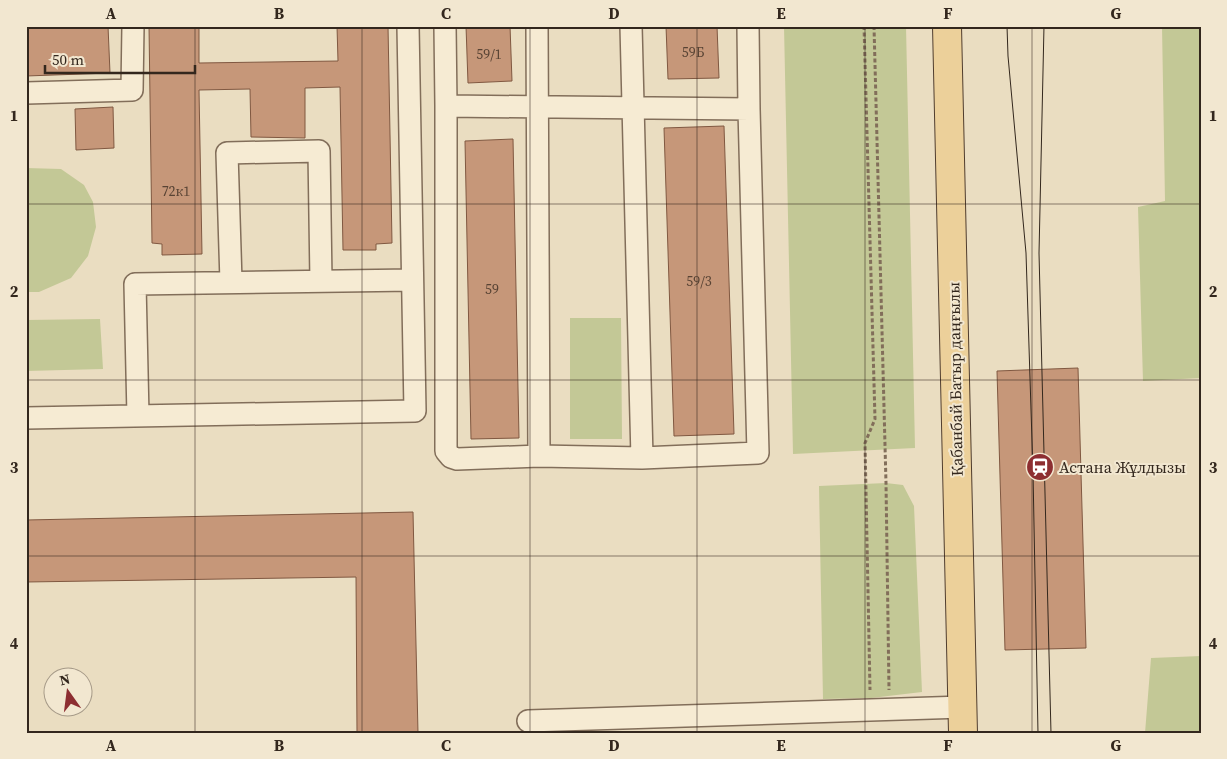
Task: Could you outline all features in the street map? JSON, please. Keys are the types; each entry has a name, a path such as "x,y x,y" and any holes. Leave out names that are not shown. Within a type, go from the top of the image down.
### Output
{"main road":[{"name":"Қабанбай Батыр даңғылы","path":"947,26 963,720"}],"street":[{"path":"26,93 132,90 134,26"},
{"path":"26,418 415,412 408,26"},
{"path":"445,26 446,451 451,457 457,459 539,456 642,458 758,453 748,26"},
{"path":"537,26 539,456"},
{"path":"630,26 642,458"},
{"path":"446,106 749,109"},
{"path":"231,282 227,153 319,151 322,281"},
{"path":"138,416 135,284 412,280"},
{"path":"528,721 880,710 963,720"}],"path":[{"path":"864,26 875,419 865,443 880,710"},
{"path":"874,26 886,483 880,710"}],"green space":[{"path":"784,26 906,26 915,448 793,454"},
{"path":"1162,26 1201,26 1201,378 1143,381 1138,207 1165,201"},
{"path":"26,168 61,169 84,185 93,202 96,227 88,256 71,278 39,292 26,292"},
{"path":"570,318 621,318 622,439 570,439"},
{"path":"100,319 103,369 26,371 26,320"},
{"path":"886,483 903,485 914,506 922,692 871,698 823,699 819,486"},
{"path":"1201,656 1201,733 1145,733 1151,658"}],"building":[{"path":"26,26 108,26 110,73 26,76"},
{"path":"149,26 199,26 199,63 338,61 337,26 388,26 392,243 376,244 376,250 343,250 340,87 305,88 305,138 251,137 250,89 199,90 202,254 162,255 162,244 152,243"},
{"path":"466,26 510,26 512,81 468,83"},
{"path":"666,26 717,26 719,78 668,79"},
{"path":"113,107 114,148 76,150 75,109"},
{"path":"724,126 734,434 674,436 664,128"},
{"path":"513,139 519,438 471,439 465,141"},
{"path":"1078,368 1086,648 1005,650 997,371"},
{"path":"413,512 418,733 357,733 356,577 26,582 26,520"}],"tram line":[{"path":"1007,26 1008,56 1026,253 1033,472 1038,733"},
{"path":"1044,26 1039,253 1051,733"}],"place":[{"name":"Астана Жұлдызы","path":"1040,467"}]}
